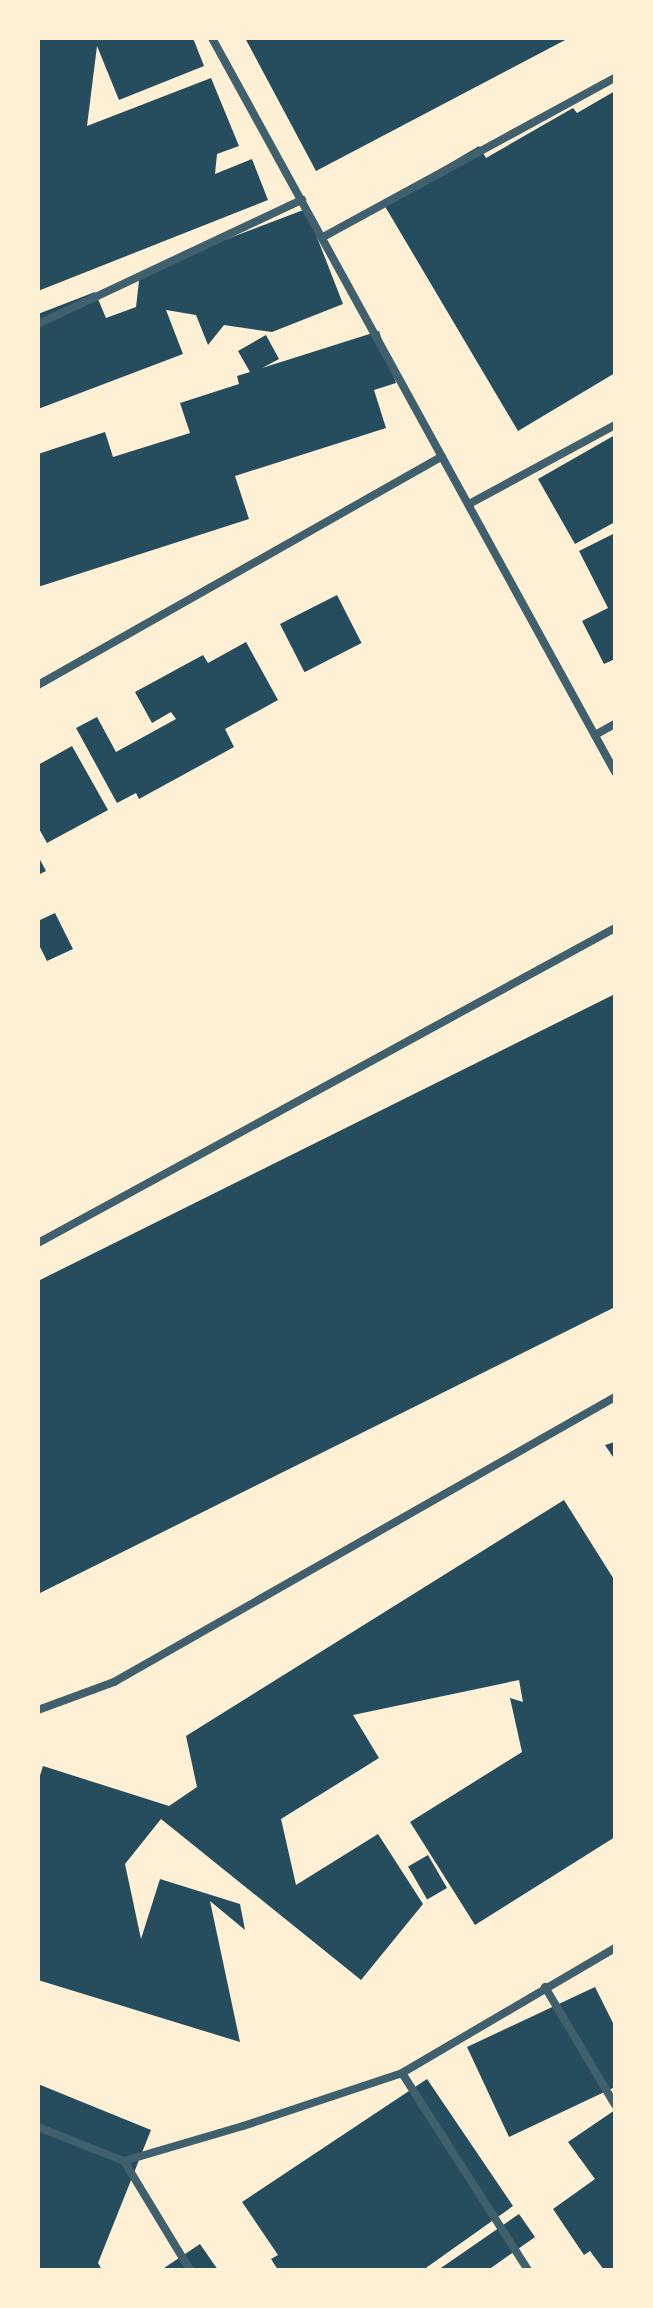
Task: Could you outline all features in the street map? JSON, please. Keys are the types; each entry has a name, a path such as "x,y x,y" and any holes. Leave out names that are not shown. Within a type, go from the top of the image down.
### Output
{"street":[{"path":"212,38 615,772"},
{"path":"323,237 615,78"},
{"path":"38,324 302,200"},
{"path":"469,504 615,425"},
{"path":"38,685 442,456"},
{"path":"595,735 615,724"},
{"path":"38,1243 615,928"},
{"path":"38,1710 114,1682 615,1397"},
{"path":"124,2161 402,2073 615,1948"},
{"path":"545,1987 615,2105"},
{"path":"402,2073 528,2270"},
{"path":"38,2127 124,2161 190,2270"}],"building":[{"path":"38,38 193,38 204,66 119,100 97,46 87,126 211,78 239,146 217,154 215,174 252,159 268,200 38,291"},
{"path":"245,38 569,38 316,171"},
{"path":"615,91 615,373 518,431 383,203 479,146 486,158 573,108 577,113"},
{"path":"306,209 343,304 272,332 224,325 208,345 196,315 166,310 183,354 38,409 38,314 95,292 106,318 136,307 140,272"},
{"path":"379,331 396,383 374,390 386,428 235,476 249,519 38,587 38,454 105,432 113,457 190,433 180,403 239,384 237,376 250,372 238,351 266,335 279,359 262,368"},
{"path":"615,435 615,522 575,544 538,479"},
{"path":"615,533 615,659 604,664 582,621 608,608 579,551"},
{"path":"337,595 362,643 304,672 280,624"},
{"path":"246,642 278,700 225,729 234,747 139,799 136,793 117,803 76,728 97,717 116,752 176,719 171,712 152,723 135,692 203,655 208,663"},
{"path":"72,746 108,810 47,843 38,827 38,765"},
{"path":"38,856 46,871 38,875"},
{"path":"55,913 73,949 47,961 38,943 38,921"},
{"path":"615,994 615,1307 38,1594 38,1281"},
{"path":"615,1442 615,1460 605,1445"},
{"path":"564,1500 615,1581 615,1837 475,1925 410,1822 522,1752 510,1698 523,1702 519,1680 353,1715 379,1758 281,1819 296,1885 378,1834 423,1904 361,1980 161,1819 125,1864 141,1939 160,1879 240,1904 245,1930 210,1901 240,2042 38,1980 38,1782 43,1766 169,1806 197,1787 186,1736"},
{"path":"428,1855 447,1888 427,1899 408,1866"},
{"path":"595,1987 615,2027 615,2087 509,2137 467,2047"},
{"path":"427,2079 513,2206 423,2270 278,2270 271,2259 278,2255 242,2202"},
{"path":"38,2084 151,2130 98,2263 102,2270 38,2270"},
{"path":"615,2110 615,2268 604,2270 590,2251 584,2255 553,2209 595,2179 568,2142"},
{"path":"519,2214 535,2237 488,2270 438,2270"},
{"path":"200,2244 218,2270 161,2270"}]}
